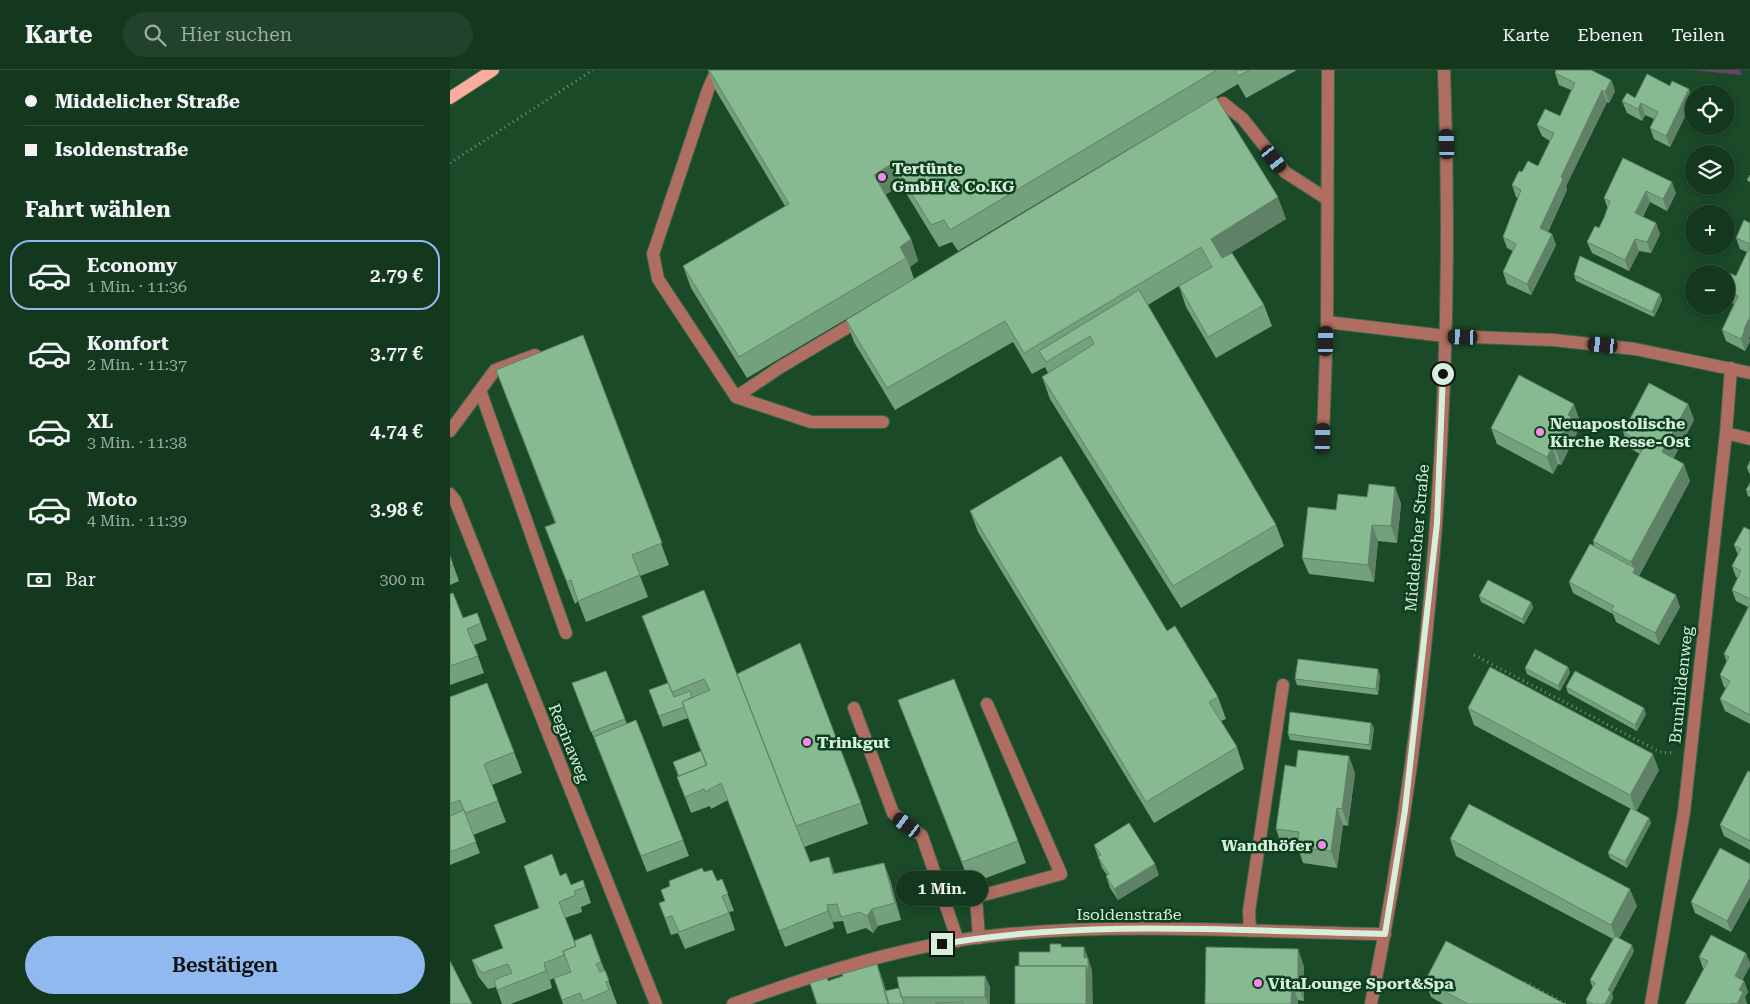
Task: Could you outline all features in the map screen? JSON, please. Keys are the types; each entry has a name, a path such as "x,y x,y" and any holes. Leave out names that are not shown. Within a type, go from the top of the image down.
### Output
{"main road":[{"path":"450,98 493,70"}],"street":[{"path":"724,70 714,76 708,90 653,254 658,280 736,398 811,422 883,422"},
{"path":"1323,438 1327,322 1328,70"},
{"name":"Middelicher Straße","path":"1371,1004 1385,934 1405,810 1437,523 1445,336 1447,144 1444,70"},
{"path":"1198,117 1223,103 1243,119 1285,172 1327,199"},
{"path":"736,398 779,368 876,310"},
{"path":"1327,322 1445,336 1554,340 1635,349 1750,373"},
{"path":"450,431 494,370 535,355"},
{"name":"Brunhildenweg","path":"1651,1004 1684,812 1726,433 1731,368"},
{"path":"480,390 566,634"},
{"path":"1726,433 1750,438"},
{"name":"Reginaweg","path":"452,499 656,1004"},
{"path":"1250,932 1249,911 1283,685"},
{"path":"979,938 976,897 1061,874 987,704"},
{"path":"854,708 893,814 922,836 958,941"},
{"name":"Isoldenstraße","path":"733,1004 787,984 901,952 979,938 1085,928 1385,934"}],"path":[{"path":"450,163 593,70"},
{"path":"1474,655 1660,752 1690,755"},
{"path":"1518,979 1566,1004"}],"shaded area":[{"path":"1690,70 1740,70 1742,75"}],"building":[{"path":"709,70 1217,70 950,230 944,220 931,225 893,163 874,175 911,239 900,247 906,258 739,357 683,266 789,204"},
{"path":"1235,70 1250,70 1238,76"},
{"path":"1556,70 1591,70 1611,80 1605,92 1602,90 1561,177 1563,179 1540,228 1552,234 1527,284 1503,272 1516,244 1503,237 1521,190 1512,185 1519,171 1522,172 1528,161 1538,166 1554,133 1537,125 1545,109 1560,116 1575,83 1555,73"},
{"path":"1647,74 1670,86 1672,81 1685,87 1685,97 1666,136 1650,128 1658,112 1641,103 1638,109 1622,101 1627,93 1635,98"},
{"path":"1216,97 1278,197 1211,239 1222,258 1232,253 1264,305 1208,337 1179,286 1212,267 1201,247 1024,353 1005,321 887,388 846,320"},
{"path":"1623,158 1672,182 1663,199 1646,191 1635,213 1656,223 1647,242 1635,239 1625,260 1587,242 1595,226 1599,228 1604,218 1610,201 1604,198"},
{"path":"1744,220 1750,223 1750,244 1736,238"},
{"path":"1750,246 1750,317 1741,339 1722,330 1729,315 1735,315 1735,302 1738,296 1735,295 1736,276"},
{"path":"1580,256 1660,294 1652,312 1574,275"},
{"path":"1139,290 1276,525 1173,586 1042,377 1094,344 1090,336 1046,362 1039,351"},
{"path":"583,335 662,543 632,555 640,575 578,601 571,580 567,582 545,527 556,523 496,370"},
{"name":"Neuapostolische Kirche Resse-Ost","path":"1519,375 1574,404 1568,415 1571,416 1555,448 1552,447 1547,457 1491,428"},
{"path":"1649,383 1688,404 1662,452 1684,464 1631,562 1593,541 1645,444 1623,432"},
{"path":"1061,456 1167,631 1175,626 1218,697 1209,702 1237,747 1146,802 970,511"},
{"path":"1750,483 1750,492 1746,490"},
{"path":"1369,484 1395,487 1391,526 1372,525 1368,565 1302,558 1308,507 1336,510 1338,494 1367,497"},
{"path":"1744,527 1750,530 1750,599 1732,590 1741,571 1732,566 1741,549 1734,545"},
{"path":"1590,544 1635,568 1633,573 1676,595 1655,633 1611,610 1614,606 1569,582"},
{"path":"1488,580 1531,602 1522,619 1479,596"},
{"path":"704,590 810,862 829,857 833,874 884,863 895,903 872,909 867,916 860,912 841,917 837,904 827,905 828,911 779,931 721,783 705,792 704,789 685,797 677,777 707,765 682,702 710,690 704,679 672,692 642,616"},
{"path":"453,593 463,618 477,613 481,623 467,629 478,656 450,666 450,594"},
{"path":"1750,605 1750,715 1720,699 1730,681 1720,675 1729,657 1724,654"},
{"path":"800,643 861,803 796,826 737,674"},
{"path":"1535,649 1568,667 1558,686 1525,668"},
{"path":"1298,659 1378,669 1376,689 1295,679"},
{"path":"1490,667 1653,754 1630,795 1468,708"},
{"path":"606,671 625,719 591,732 572,683"},
{"path":"1575,671 1644,708 1635,725 1566,687"},
{"path":"954,679 1018,841 962,862 898,700"},
{"path":"487,683 514,752 484,764 498,801 465,813 460,800 450,804 450,697"},
{"path":"668,683 674,697 690,691 692,697 682,702 684,707 659,716 649,690"},
{"path":"1290,712 1371,723 1369,745 1288,734"},
{"path":"636,720 683,840 641,856 594,737"},
{"path":"1298,750 1349,756 1342,809 1337,808 1331,851 1297,847 1299,832 1276,829 1285,765 1296,767"},
{"path":"701,751 706,765 679,776 673,762"},
{"path":"1748,771 1750,772 1750,841 1720,825"},
{"path":"1469,804 1630,889 1611,925 1450,839"},
{"path":"1631,808 1649,818 1625,862 1608,853"},
{"path":"464,810 476,842 450,852 450,816"},
{"path":"1129,823 1155,864 1114,889 1106,876 1109,874 1098,857 1101,855 1094,845"},
{"path":"1720,848 1750,864 1750,878 1727,921 1691,902"},
{"path":"552,854 560,876 566,873 571,885 583,880 585,887 574,891 576,895 559,902 576,946 563,951 564,955 544,963 546,971 497,990 494,980 512,973 508,964 482,973 472,960 503,948 494,925 539,908 524,866"},
{"path":"702,868 704,872 712,870 717,881 722,879 728,894 722,896 729,913 679,932 672,916 665,918 659,903 665,901 661,890 670,886 669,881"},
{"path":"591,934 601,962 596,964 600,972 605,970 609,981 606,982 609,990 583,1001 580,993 562,1000 554,978 571,972 563,951 576,946 574,941"},
{"path":"1711,935 1746,953 1735,976 1744,981 1739,990 1743,992 1737,1004 1685,1004 1708,961 1699,957"},
{"path":"1615,936 1632,945 1608,990 1611,992 1605,1004 1593,1004 1586,1000 1595,983 1590,980"},
{"path":"1446,941 1565,1004 1468,1004 1425,981"},
{"path":"1050,944 1061,944 1061,947 1084,947 1084,958 1088,958 1088,973 1086,966 1019,966 1019,952 1050,952"},
{"name":"VitaLounge Sport&Spa","path":"1206,947 1298,949 1298,984 1292,984 1291,1004 1205,1004"},
{"path":"450,961 472,1004 450,1004"},
{"path":"877,964 888,1004 817,1004 810,983 827,978 828,981 843,976 842,974"},
{"path":"1015,966 1086,966 1086,1004 1015,1004"},
{"path":"985,976 985,997 901,997 897,977"},
{"path":"899,988 904,1004 889,1004 885,991"},
{"path":"963,1002 963,1004 936,1004 936,1003"}],"place":[{"name":"Tertünte GmbH & Co.KG","path":"882,177"},
{"name":"Neuapostolische Kirche Resse-Ost","path":"1540,432"},
{"name":"Trinkgut","path":"807,742"},
{"name":"Wandhöfer","path":"1322,845"},
{"name":"VitaLounge Sport&Spa","path":"1258,983"}],"route":[{"path":"942,944 998,935 1085,928 1385,934 1405,810 1437,523 1443,374"}]}
